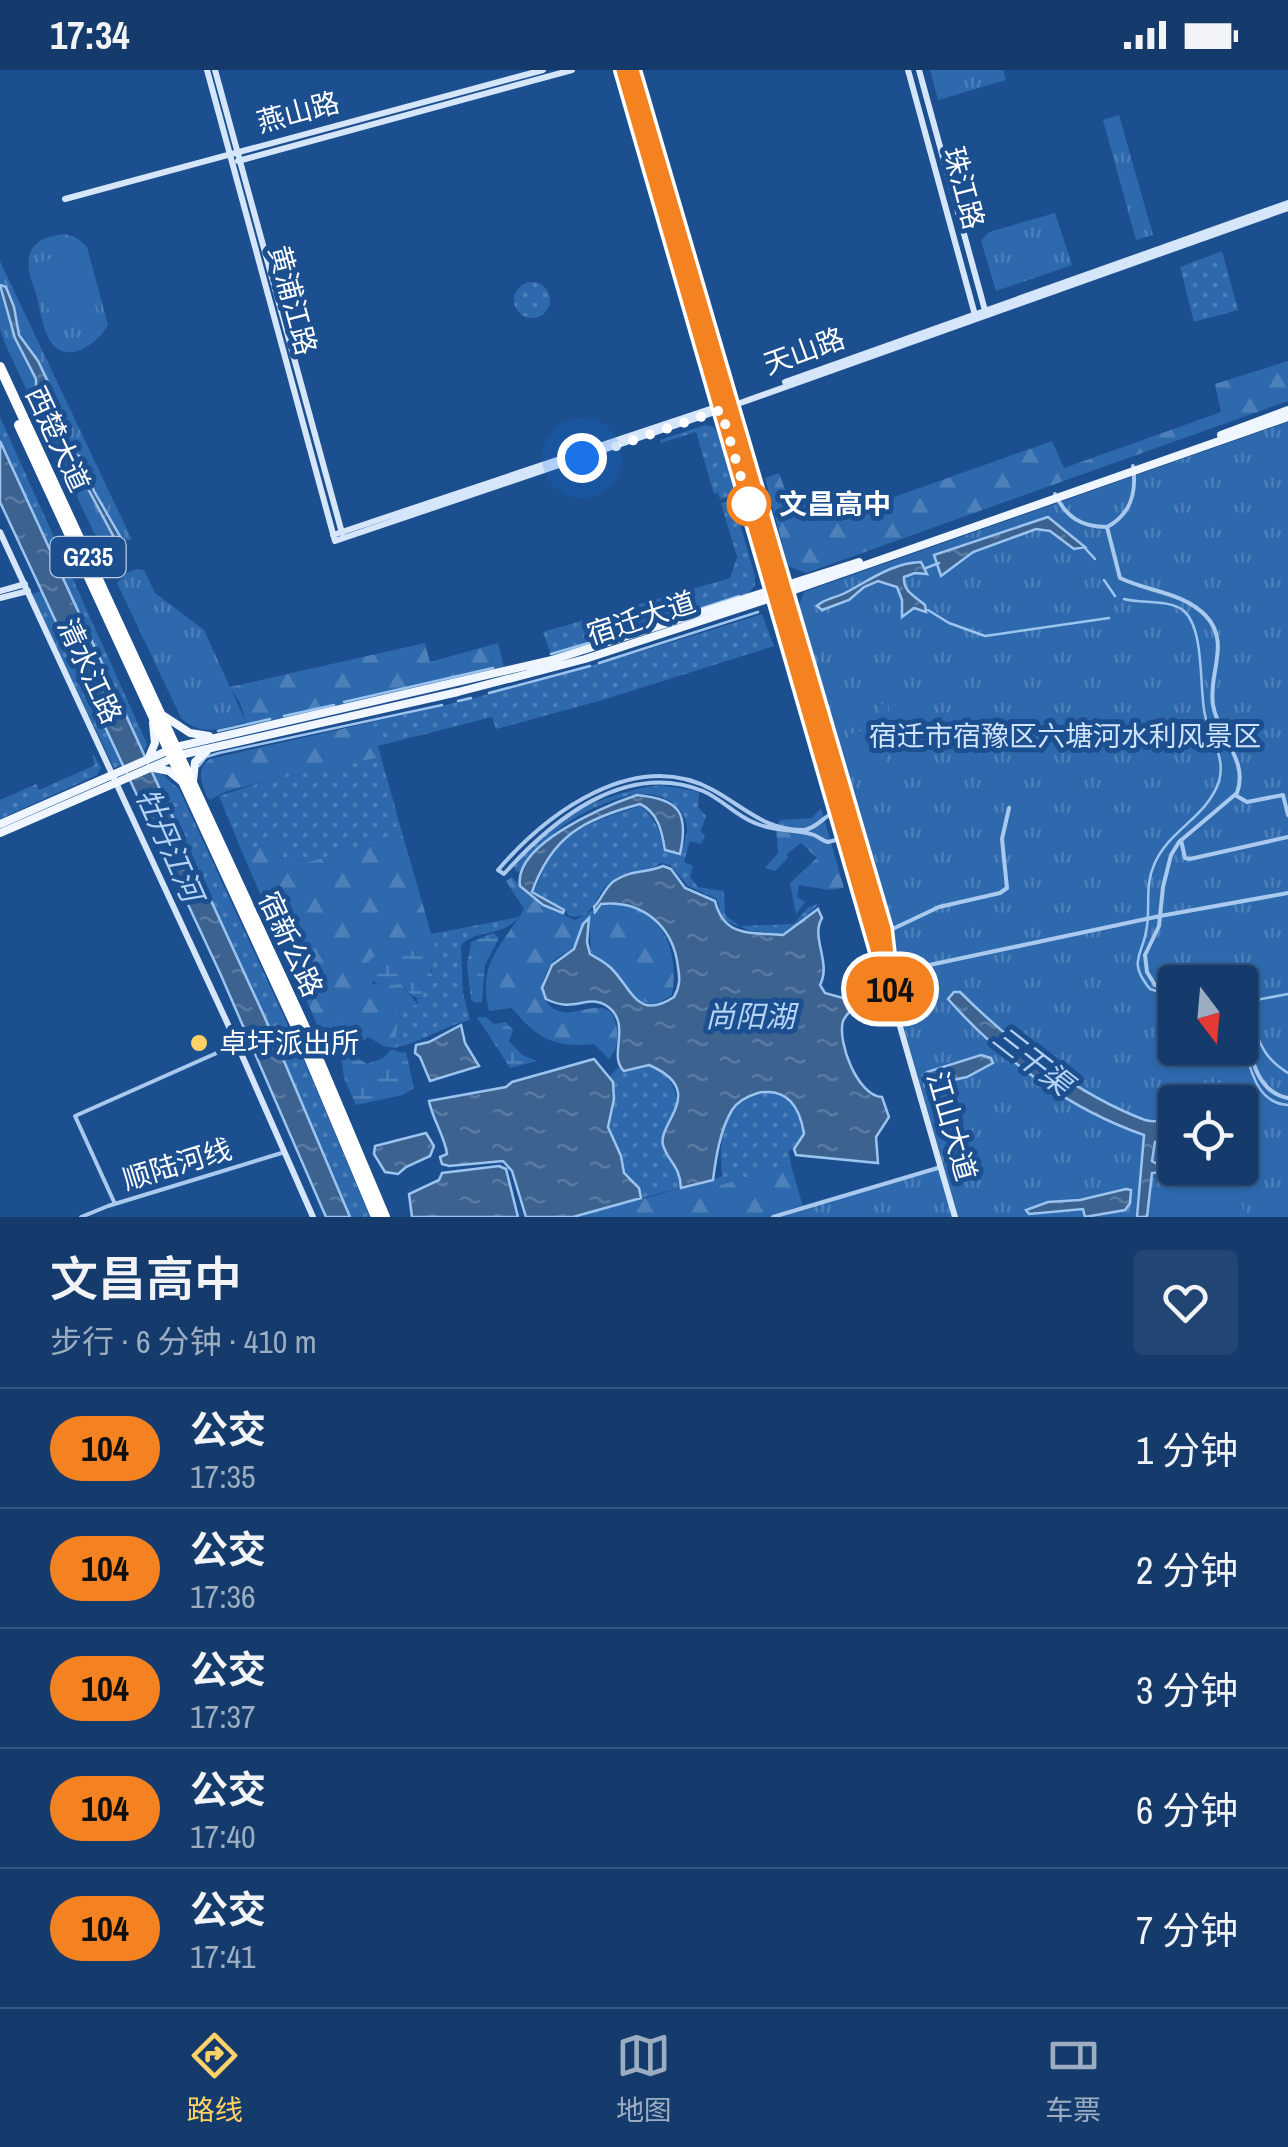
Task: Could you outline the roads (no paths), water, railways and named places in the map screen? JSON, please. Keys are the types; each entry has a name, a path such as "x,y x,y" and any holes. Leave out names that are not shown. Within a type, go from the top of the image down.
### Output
{"highway":[{"name":"西楚大道","path":"0,367 154,711"},
{"name":"西楚大道","path":"0,383 174,753"},
{"name":"宿新公路","path":"174,753 376,1217"},
{"name":"宿新公路","path":"189,786 307,1032 386,1217"}],"main road":[{"name":"宿迁大道","path":"174,753 213,748 458,692 585,659 1288,413"},
{"name":"宿迁大道","path":"0,824 174,753 238,733 552,660 780,592"},
{"path":"154,711 190,734 238,733"},
{"path":"154,711 155,743 148,763 175,774 189,786 195,762 213,748"},
{"name":"宿迁大道","path":"0,833 116,777"}],"street":[{"name":"黄浦江路","path":"206,70 236,162 338,537"},
{"name":"黄浦江路","path":"215,70 233,152"},
{"name":"燕山路","path":"65,200 542,70"},
{"name":"燕山路","path":"236,162 572,70"},
{"name":"江山大道","path":"628,70 724,407 884,933 890,990"},
{"name":"珠江路","path":"908,70 976,316"},
{"name":"珠江路","path":"919,70 986,312"},
{"name":"天山路","path":"338,537 724,407 1288,206"},
{"path":"1056,496 1073,519 1107,527 1130,507 1134,469"},
{"path":"1107,527 1120,578 1187,600 1218,632 1212,696 1219,730 1240,768 1241,782 1235,795 1181,840 1171,855 1158,926 1145,956 1145,967 1158,985"},
{"name":"清水江路","path":"0,532 116,777 313,1217"},
{"path":"0,595 27,587"},
{"name":"江山大道","path":"780,592 836,811 955,1217"},
{"path":"836,811 810,829 787,828 753,818 700,784 665,777 640,779 601,790 556,815 498,870 504,874 533,842 573,812 610,793 652,783 700,790 761,826 814,835 828,842 844,838"},
{"path":"1235,795 1247,802 1282,795 1288,815"},
{"path":"884,933 932,909 1008,888 1002,839 1009,808"},
{"path":"1181,840 1184,856 1190,859 1288,837"},
{"path":"888,974 1158,916 1288,894"},
{"path":"114,1204 74,1116 236,1044"},
{"path":"1256,1065 1262,1082 1278,1096 1288,1098"},
{"name":"顺陆河线","path":"81,1217 285,1152"},
{"path":"774,1217 941,1167"}],"water":[{"path":"0,285 6,287 14,307 19,335 48,382 54,414 66,430 70,452 79,456 121,538 116,541 79,472 70,466 56,424 36,397 36,379 15,338"},
{"name":"牡丹江河","path":"0,441 276,1042 350,1217 326,1217 220,973 0,502"},
{"path":"1048,517 1085,547 1074,549 1050,531 1036,529 973,552 941,576 934,555"},
{"path":"921,562 927,574 915,573 904,577 904,582 925,605 926,612 914,608 902,617 897,587 878,581 849,600 822,610 817,606 891,569"},
{"path":"637,795 663,800 678,811 683,828 680,854 665,850 655,817 640,804 587,823 560,843 550,856 532,892 564,910 563,913 543,905 520,886 522,870 546,842 584,818"},
{"name":"尚阳湖","path":"663,866 671,869 685,888 715,901 725,921 740,931 783,935 818,909 822,918 818,933 824,968 820,985 825,993 857,1002 843,1021 846,1054 865,1088 882,1097 889,1117 876,1137 878,1163 796,1155 794,1149 804,1134 795,1108 777,1093 758,1093 740,1101 732,1110 719,1144 713,1180 681,1188 663,1145 676,1106 676,1085 649,1065 624,1071 618,1057 618,1022 607,1006 593,1002 556,1003 546,999 542,988 552,965 574,949 589,918 590,954 611,968 637,1000 652,1006 674,997 678,967 670,939 662,928 653,918 630,906 601,904 595,912 594,907 614,881"},
{"name":"三干渠","path":"954,992 960,992 1001,1030 1070,1082 1120,1109 1158,1121 1152,1161 1158,1164 1158,1172 1152,1173 1147,1217 1137,1217 1144,1135 1089,1111 1037,1079 990,1041 948,999"},
{"path":"461,1025 465,1043 479,1066 430,1081 415,1053 416,1045"},
{"path":"981,1055 991,1058 993,1063 967,1077 925,1086 923,1076 927,1072"},
{"path":"594,1059 613,1082 608,1127 624,1173 639,1188 641,1198 573,1217 526,1217 512,1171 503,1161 442,1164 440,1157 447,1154 446,1148 429,1101 506,1087"},
{"path":"426,1133 434,1146 430,1156 398,1174 385,1172 374,1154 375,1146"},
{"path":"499,1166 506,1169 518,1217 412,1217 409,1194 439,1180 442,1173"},
{"path":"1131,1190 1125,1210 1085,1217 1083,1209 1029,1214 1026,1210 1048,1202 1080,1200"}],"waterway":[{"path":"1083,546 1095,559"},
{"path":"926,568 939,563"},
{"path":"1104,580 1115,596"},
{"path":"678,616 739,596"},
{"path":"1124,599 1178,607 1191,620 1198,645 1205,715 1221,772 1206,805 1168,842 1154,865 1138,964 1150,989 1158,992"},
{"path":"928,610 949,623 985,636 1109,618"},
{"path":"599,663 758,612"},
{"path":"551,654 623,633"},
{"path":"489,693 590,666"},
{"path":"344,702 493,668"},
{"path":"458,701 471,698"},
{"path":"284,716 334,705"},
{"path":"199,766 206,757 219,753 442,705"},
{"path":"218,731 270,719"},
{"path":"1258,1000 1288,994"},
{"path":"1258,1037 1269,1058 1288,1073"},
{"path":"1249,1065 1267,1097 1288,1105"}],"place":[{"name":"文昌高中","path":"749,504"},
{"name":"卓圩派出所","path":"199,1043"}],"park label":[{"name":"宿迁市宿豫区六塘河水利风景区","path":"1065,736"}]}
